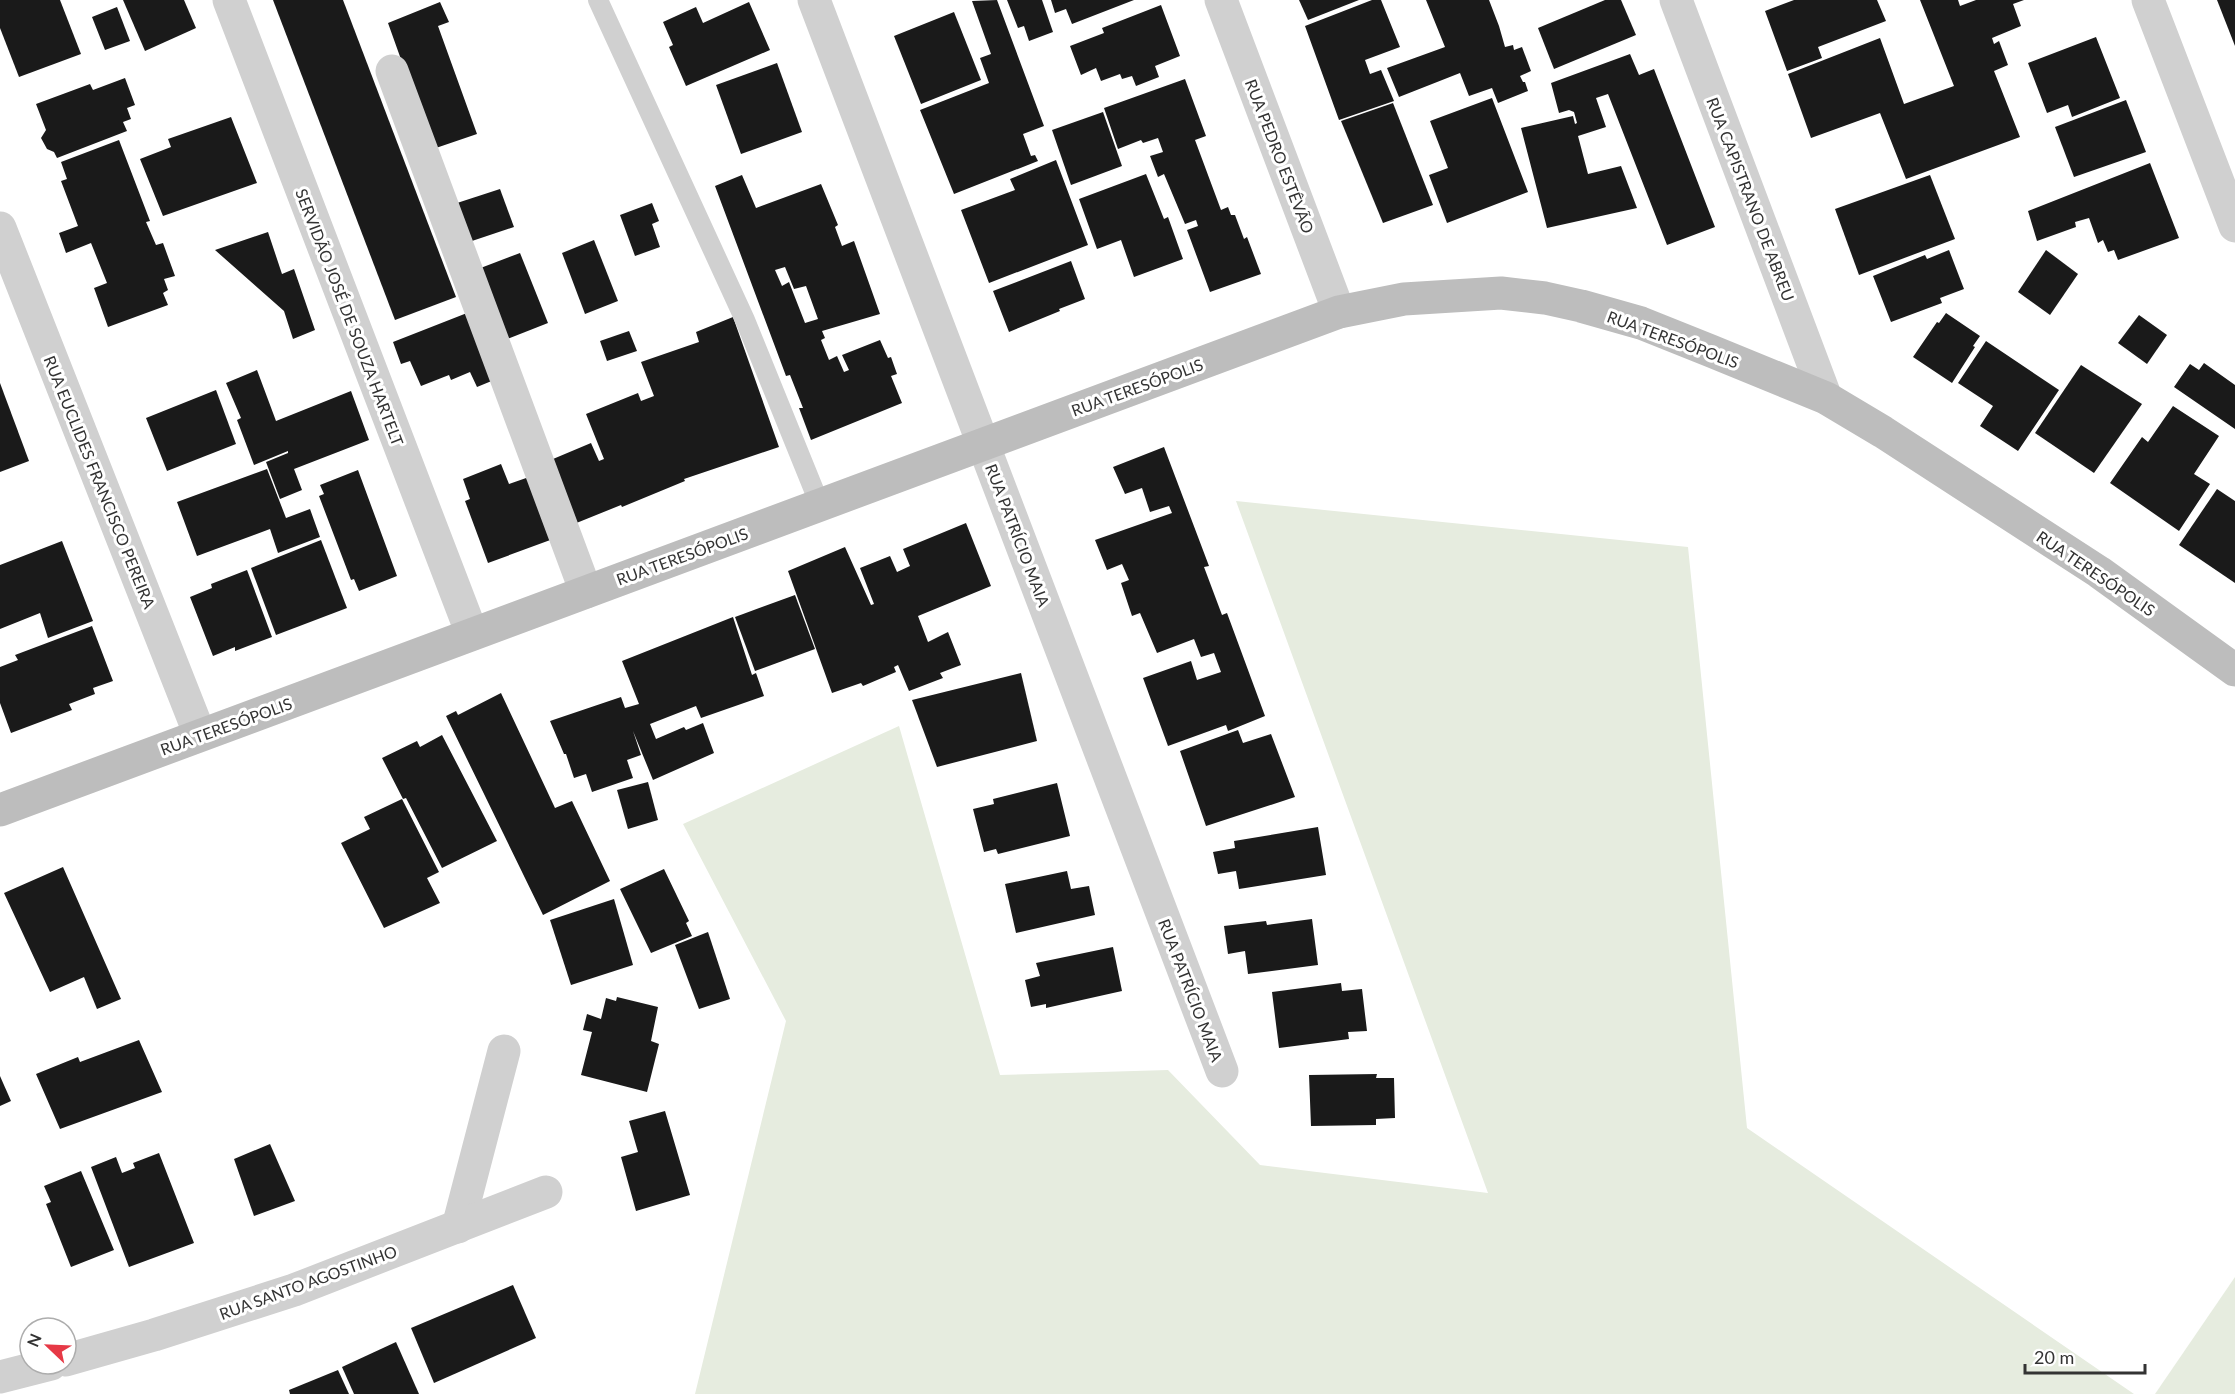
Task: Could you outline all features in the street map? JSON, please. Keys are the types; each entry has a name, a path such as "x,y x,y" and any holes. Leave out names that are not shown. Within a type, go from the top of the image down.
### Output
{"street":[{"name":"SERVIDÃO JOSÉ DE SOUZA HARTELT","path":"229,0 472,634"},
{"name":"RUA PATRÍCIO MAIA","path":"814,0 1222,1071"},
{"name":"RUA PEDRO ESTÊVÃO","path":"1221,0 1339,312"},
{"name":"RUA CAPISTRANO DE ABREU","path":"1676,0 1826,398"},
{"path":"2148,0 2235,226"},
{"path":"392,70 586,592"},
{"name":"RUA EUCLIDES FRANCISCO PEREIRA","path":"0,228 200,735"},
{"name":"RUA TERESÓPOLIS","path":"0,810 1339,312 1404,300 1462,295 1501,293 1545,298 1641,324 1826,398 2099,572 2235,670"},
{"path":"458,1227 504,1051"},
{"name":"RUA SANTO AGOSTINHO","path":"78,1357 294,1290 546,1192"}],"lane":[{"path":"598,0 745,320 820,505"}],"shaded area":[{"path":"1236,501 1688,547 1747,1128 2134,1394 695,1394 786,1021 683,824 899,726 1000,1075 1168,1070 1260,1165 1488,1193"},
{"path":"2235,1277 2235,1394 2155,1394"}],"building":[{"path":"0,0 60,0 81,54 19,77 0,28"},
{"path":"123,0 184,0 196,28 145,51"},
{"path":"273,0 343,0 456,297 395,320"},
{"path":"997,0 1044,126 1023,134 1031,156 1035,155 1038,161 954,194 920,110 989,83 980,58 991,54 972,1"},
{"path":"1007,0 1042,0 1053,32 1029,41 1024,26 1018,28"},
{"path":"1051,0 1134,0 1072,24 1066,9 1055,13"},
{"path":"1299,0 1359,0 1308,20"},
{"path":"1372,0 1381,0 1400,47 1365,60 1370,74 1381,70 1394,101 1339,120 1305,26"},
{"path":"1426,0 1489,0 1505,47 1513,45 1514,50 1522,47 1531,71 1520,76 1528,91 1498,103 1492,88 1469,96 1460,73 1399,97 1387,68 1445,47"},
{"path":"1605,0 1621,0 1636,35 1554,69 1538,28"},
{"path":"1794,0 1877,0 1886,21 1818,47 1822,58 1787,71 1765,11"},
{"path":"1920,0 1958,0 1960,6 1976,0 2024,0 2013,4 2021,26 1992,38 1994,44 1999,41 2008,65 1994,71 2020,137 1906,179 1880,113 1811,138 1788,74 1880,38 1904,104 1954,86"},
{"path":"2217,0 2235,0 2235,46"},
{"path":"440,2 449,22 438,26 477,134 433,149 388,23"},
{"path":"749,2 770,50 686,86 669,47 673,45 663,22 696,7 703,23"},
{"path":"1161,5 1180,56 1155,66 1159,77 1136,86 1132,76 1122,79 1120,74 1101,81 1096,68 1081,75 1070,46 1104,33 1102,28"},
{"path":"117,7 130,41 105,50 92,17"},
{"path":"954,12 981,80 921,104 894,36"},
{"path":"2096,37 2120,98 2072,117 2068,105 2047,113 2028,63"},
{"path":"1630,54 1639,75 1654,69 1715,227 1667,245 1608,94 1596,98 1606,127 1578,136 1588,174 1621,166 1637,208 1547,228 1521,128 1573,116 1575,124 1577,123 1574,112 1569,110 1559,113 1551,83"},
{"path":"777,63 802,132 741,154 716,85"},
{"path":"125,78 135,105 127,108 131,119 123,122 127,131 57,158 54,152 47,149 41,138 46,130 36,104 90,84 93,90"},
{"path":"1185,79 1206,136 1195,140 1221,210 1228,207 1231,215 1235,215 1244,239 1247,237 1261,274 1210,292 1187,230 1198,226 1196,220 1185,224 1164,174 1158,177 1150,156 1163,152 1158,138 1143,143 1141,140 1118,149 1104,108"},
{"path":"1492,98 1528,192 1447,223 1429,175 1448,168 1430,121"},
{"path":"2126,100 2146,152 2074,177 2055,127"},
{"path":"1393,103 1433,205 1383,223 1341,121"},
{"path":"1103,112 1122,166 1071,185 1052,130"},
{"path":"231,117 257,183 163,216 140,159 171,147 168,139"},
{"path":"119,140 150,221 146,222 156,245 163,243 175,276 164,279 168,290 163,293 168,305 108,327 94,288 107,283 91,243 66,253 59,233 78,226 61,181 67,179 61,162"},
{"path":"1056,160 1088,245 989,283 961,210 1015,190 1010,179"},
{"path":"2150,163 2179,238 2118,260 2114,250 2108,252 2103,240 2098,243 2089,218 2075,222 2076,227 2037,241 2028,211"},
{"path":"1146,174 1164,219 1168,217 1183,259 1134,277 1121,240 1097,249 1079,199"},
{"path":"742,175 756,208 821,184 838,225 835,227 842,246 854,241 880,314 822,331 825,338 821,340 829,360 837,356 844,372 849,370 842,355 880,340 888,358 891,357 897,374 891,376 902,403 811,440 799,408 803,408 790,375 786,376 715,186","holes":["785,267 794,289 806,286 818,319 805,323 789,282 782,286 775,270"]},
{"path":"1930,175 1955,239 1859,275 1835,209"},
{"path":"500,189 514,227 469,242 454,204"},
{"path":"652,203 659,221 652,224 660,247 635,256 620,215"},
{"path":"268,232 282,274 294,269 315,330 293,339 284,311 215,250"},
{"path":"594,240 618,301 585,314 562,253"},
{"path":"1949,250 1964,289 1940,298 1942,303 1891,322 1873,276 1925,255 1927,259"},
{"path":"2046,250 2078,274 2050,315 2018,292"},
{"path":"520,253 548,323 505,340 478,269"},
{"path":"1071,261 1085,299 1009,332 993,291"},
{"path":"467,313 494,380 477,387 470,372 451,380 449,375 421,386 410,361 401,364 393,342"},
{"path":"1946,313 1980,336 1952,383 1913,357 1937,322 1939,323"},
{"path":"2139,315 2167,335 2147,364 2118,343"},
{"path":"733,317 779,447 684,479 685,481 622,507 621,505 574,524 553,459 591,443 599,461 604,459 586,414 638,393 641,401 654,396 641,362 699,342 696,332"},
{"path":"629,331 637,351 607,361 600,341"},
{"path":"1986,341 2059,390 2018,451 1980,426 1993,406 1958,383"},
{"path":"2204,363 2235,385 2235,429 2174,387 2190,364 2199,370"},
{"path":"2081,365 2142,404 2094,473 2035,433"},
{"path":"257,370 276,421 351,391 369,440 294,469 302,490 280,499 266,462 288,451 254,465 237,420 241,418 226,383"},
{"path":"0,383 29,461 0,472"},
{"path":"216,390 236,444 167,471 146,418"},
{"path":"2173,406 2219,436 2194,474 2210,484 2179,531 2110,483 2142,437 2148,442"},
{"path":"1164,447 1209,566 1204,567 1222,615 1227,613 1265,716 1228,731 1226,725 1168,746 1143,678 1191,661 1197,680 1221,672 1214,653 1201,657 1194,639 1157,653 1140,613 1132,616 1121,583 1129,580 1122,564 1107,570 1095,540 1172,513 1169,506 1150,512 1142,488 1125,494 1113,467"},
{"path":"501,464 509,484 529,477 553,539 488,563 465,501 470,499 463,479"},
{"path":"267,469 286,518 310,509 320,537 278,553 270,529 197,556 177,502"},
{"path":"358,470 397,576 359,591 354,579 351,580 319,496 324,494 320,485"},
{"path":"2217,489 2235,501 2235,583 2179,545"},
{"path":"966,523 991,586 918,616 928,642 948,632 961,665 940,673 943,678 909,691 898,665 894,667 896,672 863,686 861,683 832,693 788,571 845,547 871,605 874,604 860,568 890,556 897,572 910,566 903,549"},
{"path":"321,540 347,608 276,635 251,568"},
{"path":"62,541 93,621 48,638 40,613 0,629 0,565"},
{"path":"247,570 272,637 235,651 235,647 213,656 190,597 212,588 211,584"},
{"path":"795,595 815,649 755,671 735,617"},
{"path":"733,617 752,675 756,673 764,696 701,718 696,706 650,724 656,739 684,727 686,730 703,723 714,753 653,780 633,731 641,755 627,760 633,778 592,792 586,774 574,778 566,754 550,721 621,697 625,708 639,704 622,661"},
{"path":"92,626 113,681 93,688 95,694 69,704 72,710 11,733 0,703 0,667 18,660 15,655"},
{"path":"1021,673 1037,741 937,767 912,700"},
{"path":"501,693 555,808 572,801 610,881 543,915 446,716 456,711 458,715"},
{"path":"1238,730 1243,743 1271,734 1295,797 1206,826 1180,751"},
{"path":"442,735 497,841 442,868 406,798 403,799 382,758 417,741 420,747"},
{"path":"648,782 658,820 628,829 617,790"},
{"path":"1057,783 1070,836 998,854 996,849 984,852 973,809 994,804 993,799"},
{"path":"402,799 439,872 427,878 440,903 384,928 341,843 370,829 364,817"},
{"path":"1318,827 1326,875 1239,889 1236,871 1218,874 1213,852 1235,848 1234,841"},
{"path":"63,867 121,999 97,1009 84,977 50,992 4,893"},
{"path":"664,869 689,921 686,923 692,936 651,953 620,889"},
{"path":"1067,871 1071,889 1089,886 1095,915 1016,933 1005,884"},
{"path":"614,899 633,965 571,985 550,920"},
{"path":"1312,919 1318,965 1248,974 1245,951 1228,954 1224,926 1266,921 1267,925"},
{"path":"708,932 730,999 699,1009 675,945"},
{"path":"1113,947 1122,991 1046,1008 1046,1004 1031,1007 1025,980 1040,976 1036,963"},
{"path":"1341,983 1342,991 1362,989 1367,1031 1348,1032 1349,1039 1279,1048 1272,992"},
{"path":"617,997 658,1007 651,1041 659,1044 647,1092 581,1075 592,1032 583,1030 587,1014 601,1019 606,998 616,1001"},
{"path":"139,1040 162,1092 60,1129 36,1074 78,1057 80,1062"},
{"path":"1377,1074 1376,1078 1394,1078 1395,1118 1376,1119 1376,1125 1311,1126 1309,1075"},
{"path":"0,1076 11,1101 0,1106"},
{"path":"665,1111 690,1195 636,1211 621,1157 638,1152 629,1121"},
{"path":"270,1144 295,1201 254,1216 234,1159"},
{"path":"159,1153 194,1243 129,1267 91,1167 116,1157 122,1173 135,1168 133,1163"},
{"path":"81,1171 114,1250 71,1267 46,1204 51,1202 44,1186"},
{"path":"513,1285 536,1338 434,1383 411,1328"},
{"path":"396,1342 419,1394 354,1394 342,1367"},
{"path":"338,1370 349,1394 290,1394 289,1390"}]}
